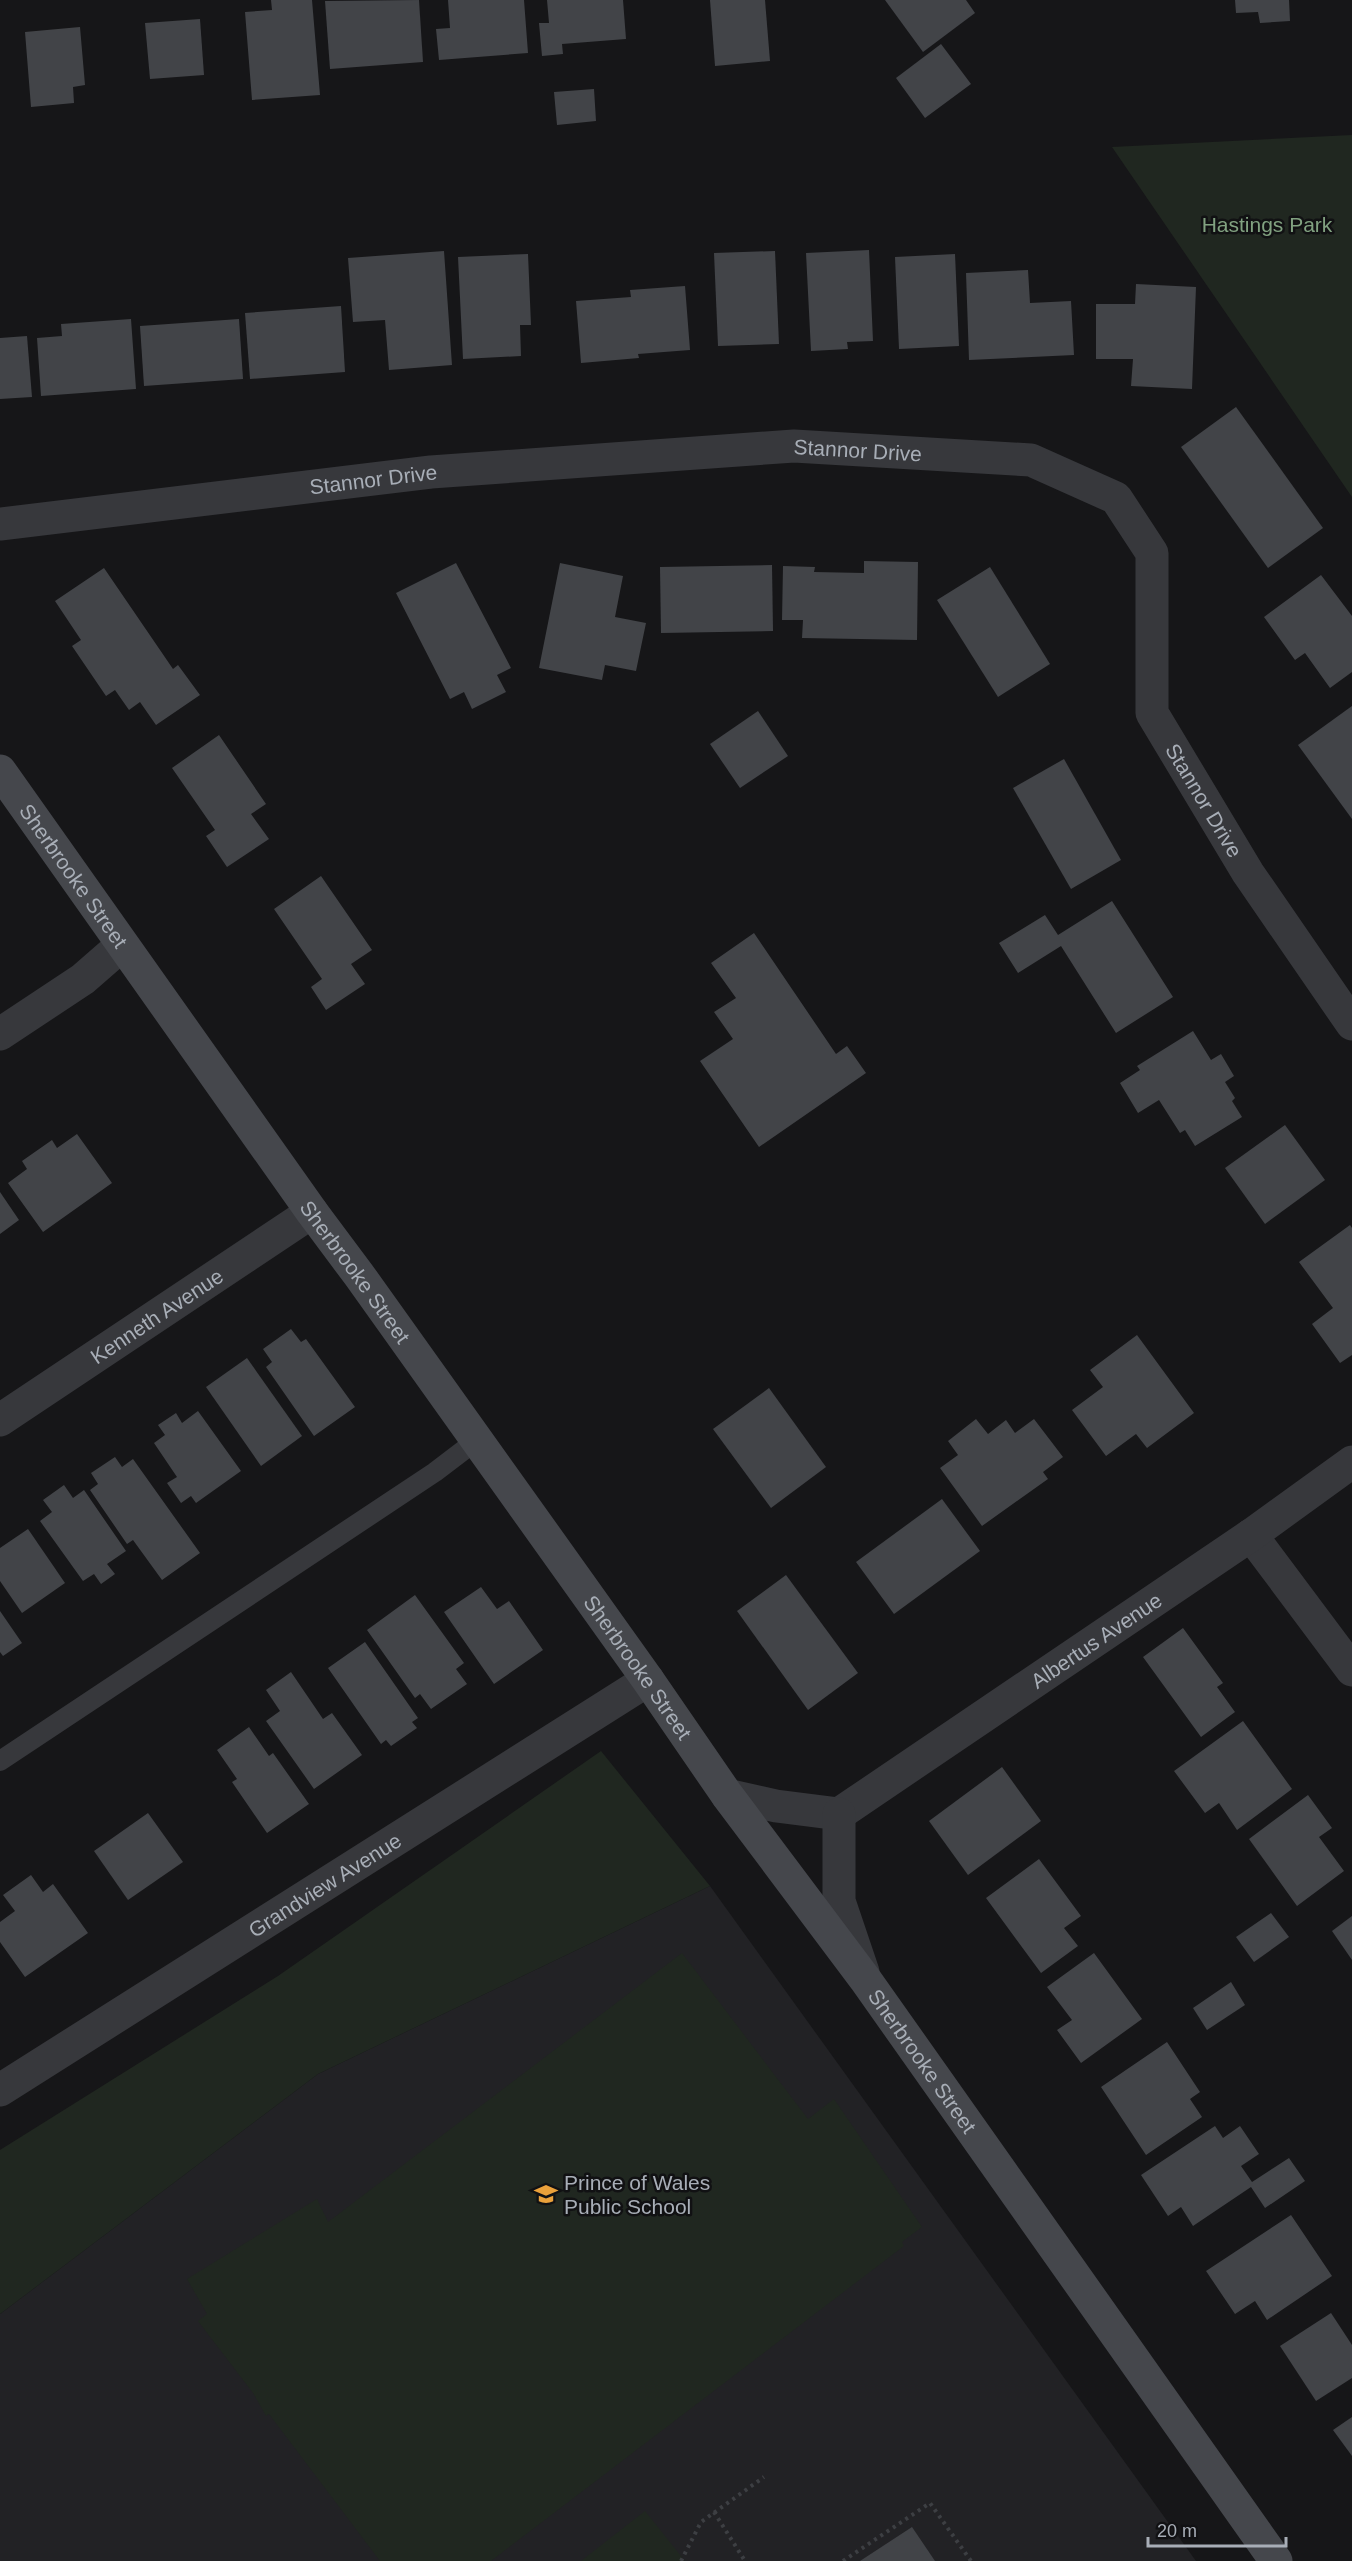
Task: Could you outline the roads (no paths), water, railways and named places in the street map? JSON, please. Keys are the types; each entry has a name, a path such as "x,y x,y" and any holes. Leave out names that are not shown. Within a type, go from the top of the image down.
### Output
{"main road":[{"name":"Sherbrooke Street","path":"0,771 312,1212 648,1680 727,1795 865,1979 1276,2561"}],"street":[{"name":"Stannor Drive","path":"0,524 431,472 794,446 1030,460 1116,498 1152,553 1152,713 1248,873 1352,1024"},
{"path":"0,1034 83,979 123,945"},
{"name":"Kenneth Avenue","path":"0,1420 312,1212"},
{"name":"Albertus Avenue","path":"839,1814 1251,1535 1352,1462"},
{"path":"1251,1535 1352,1670"},
{"name":"Grandview Avenue","path":"0,2090 648,1680"},
{"path":"727,1795 776,1806 839,1814 839,1901 865,1979"}],"lane":[{"path":"0,1761 435,1472 477,1440"}],"place":[{"name":"Prince of Wales Public School","path":"546,2194"}],"park label":[{"name":"Hastings Park","path":"1267,224"}]}
